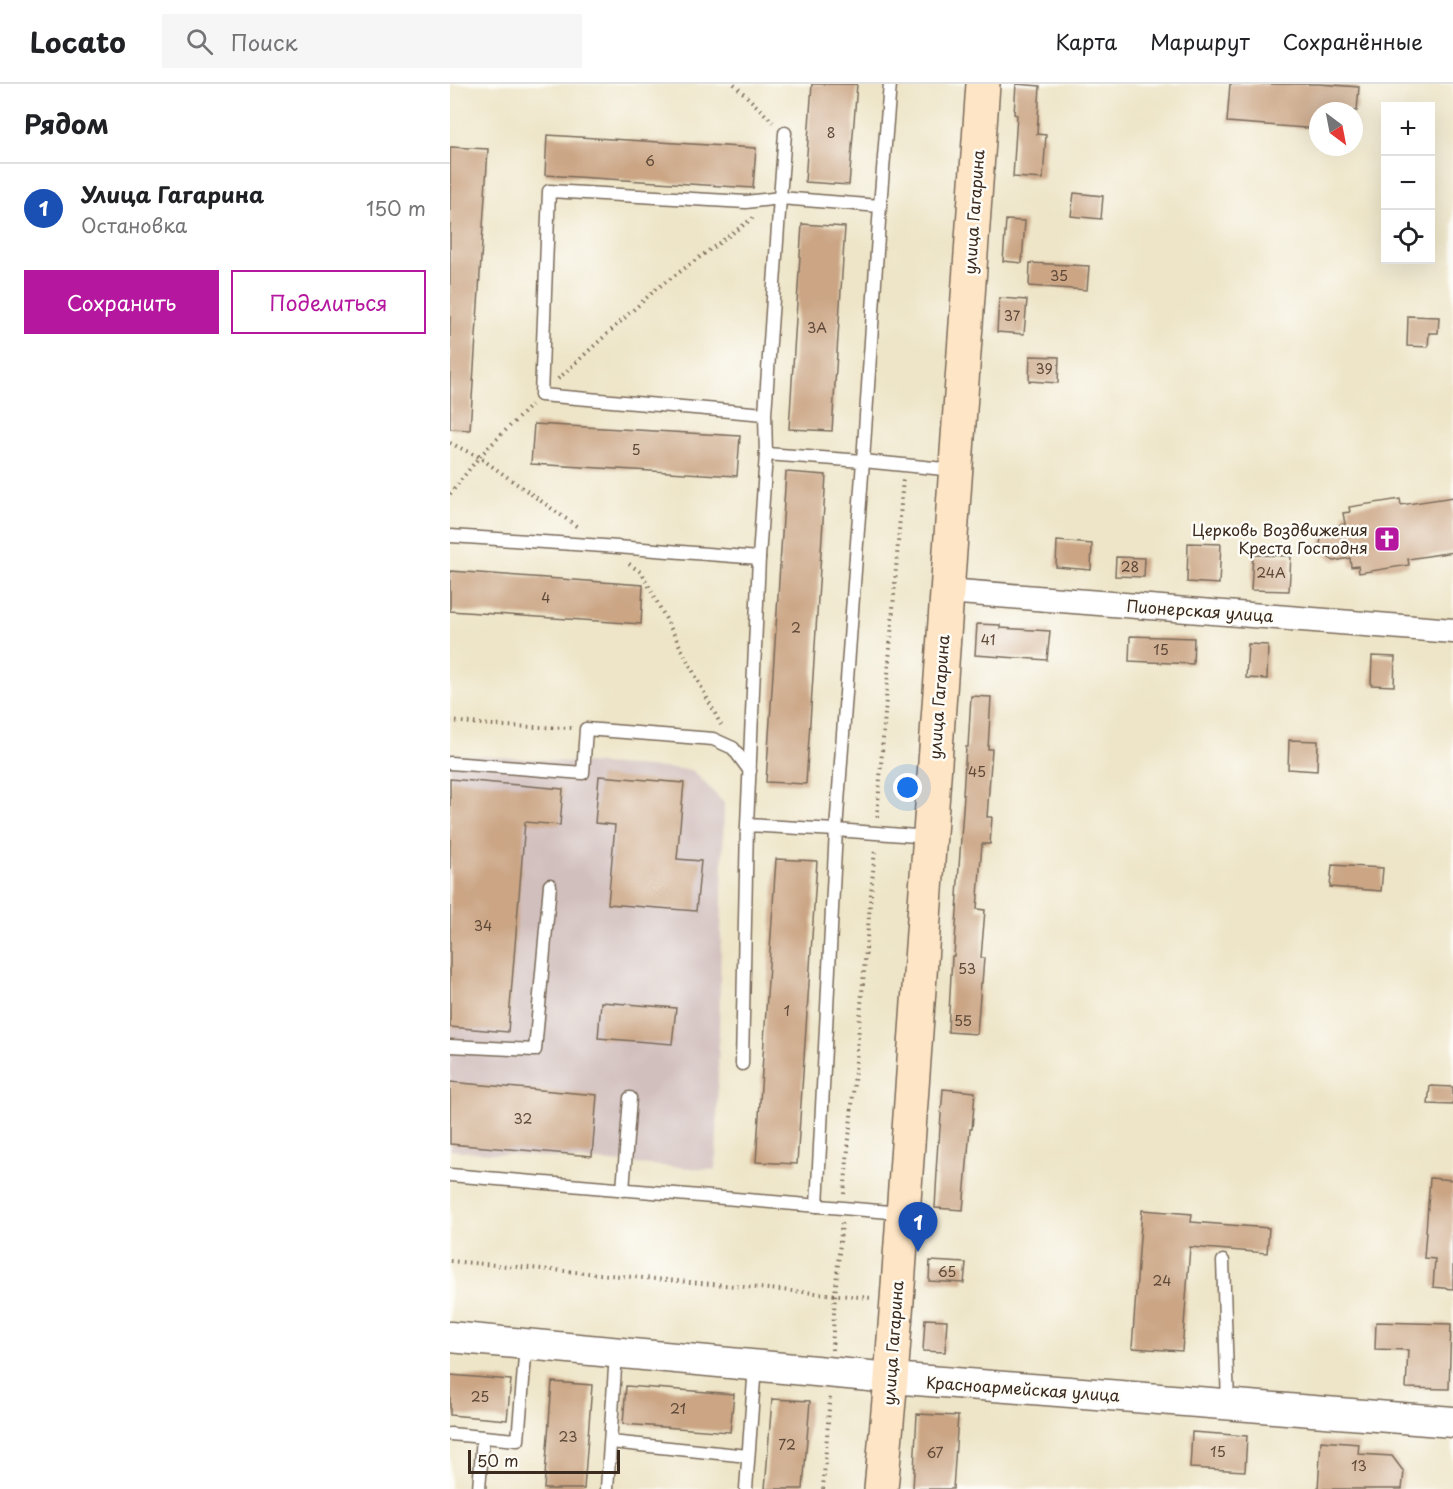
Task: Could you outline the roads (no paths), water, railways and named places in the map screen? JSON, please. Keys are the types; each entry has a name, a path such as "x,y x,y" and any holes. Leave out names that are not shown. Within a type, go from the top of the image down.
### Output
{"main road":[{"name":"улица Гагарина","path":"881,1489 897,1300 983,84"}],"street":[{"name":"Пионерская улица","path":"947,591 1453,631"},
{"name":"Красноармейская улица","path":"450,1337 831,1373 1453,1422"}],"lane":[{"path":"817,1206 836,830 890,84"},
{"path":"741,1064 747,825 766,453 765,414 785,134"},
{"path":"765,414 541,395 549,190 746,202 780,198 880,206"},
{"path":"766,453 956,470"},
{"path":"450,536 759,558"},
{"path":"450,763 583,773 586,729 713,739 733,748 750,771"},
{"path":"747,825 930,837"},
{"path":"450,1046 535,1050 550,885"},
{"path":"623,1190 630,1098"},
{"path":"450,1175 903,1213"},
{"path":"1223,1261 1228,1405"},
{"path":"450,1434 518,1440 526,1344"},
{"path":"608,1489 616,1353"},
{"path":"746,1489 755,1366"},
{"path":"479,1489 483,1437"},
{"path":"611,1442 748,1456"}],"place":[{"name":"Церковь Воздвижения Креста Господня","path":"1387,539"},
{"name":"Улица Гагарина","path":"918,1252"}]}
